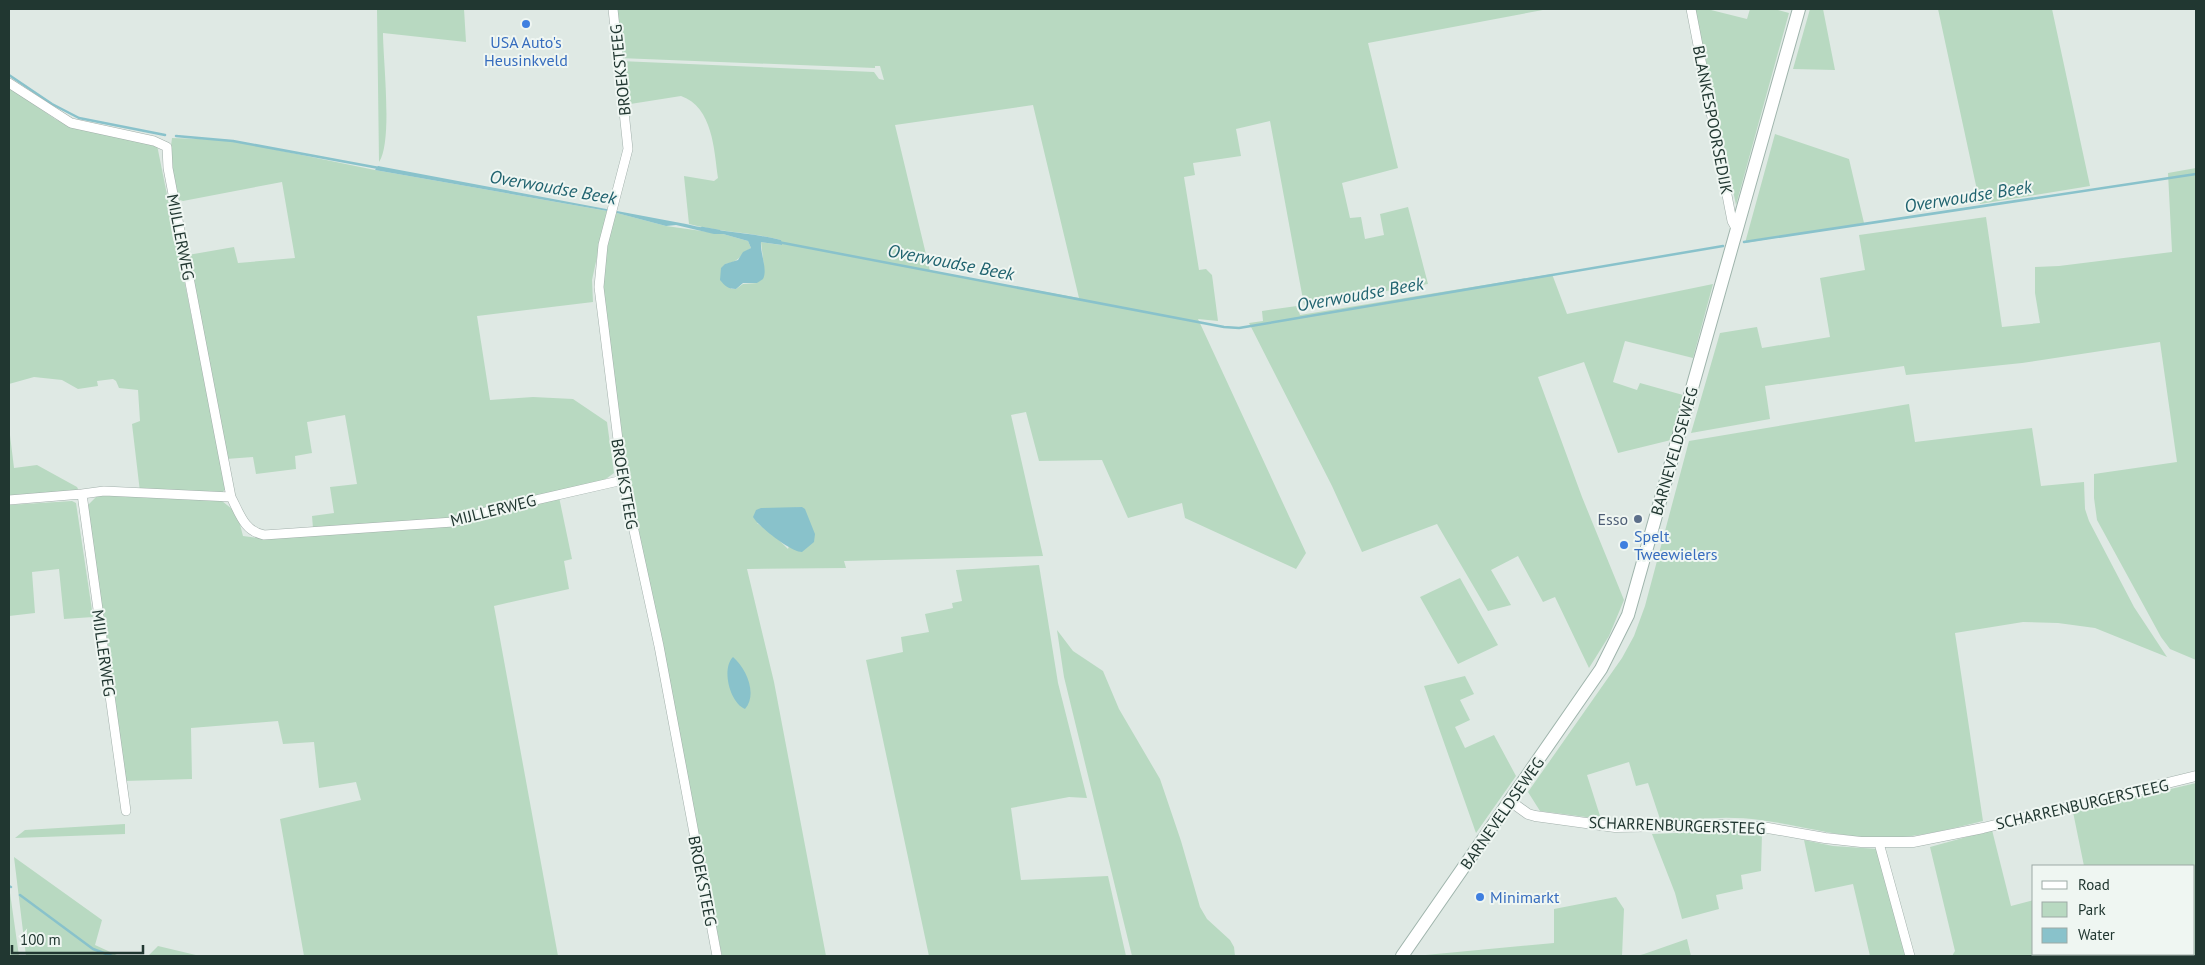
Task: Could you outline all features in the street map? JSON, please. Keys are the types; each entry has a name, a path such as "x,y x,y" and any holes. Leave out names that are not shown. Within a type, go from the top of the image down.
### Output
{"main road":[{"name":"BARNEVELDSEWEG","path":"1402,956 1601,669 1628,615 1799,9"}],"street":[{"name":"BROEKSTEEG","path":"614,9 628,148 603,245 598,287 623,480 659,646 717,956"},
{"name":"BLANKESPOORSEDIJK","path":"1691,9 1732,221 1737,230"},
{"name":"MIJLLERWEG","path":"9,83 71,123 154,141 166,146 168,168 232,497 247,527 254,533 264,535 453,522 492,510 623,480"},
{"path":"9,500 104,491 232,497"},
{"name":"MIJLLERWEG","path":"82,494 126,811"},
{"name":"SCHARRENBURGERSTEEG","path":"1510,801 1528,814 1535,816 1615,827 1727,825 1768,828 1825,838 1879,843 1913,842 1975,830 2196,776"},
{"path":"1879,843 1910,956"}],"green space":[{"path":"377,9 464,9 466,42 383,33 386,137 379,162"},
{"path":"614,9 1548,9 1368,43 1398,168 1342,183 1350,218 1361,217 1365,239 1384,235 1380,214 1408,207 1428,284 1304,305 1270,121 1236,129 1241,156 1193,163 1195,175 1184,177 1199,270 1206,269 1212,275 1218,321 1198,319 1306,553 1296,569 1185,518 1182,503 1128,518 1102,460 1039,461 1026,412 1011,415 1043,556 844,561 846,568 747,569 774,682 826,956 722,956 618,440 600,282 613,212 666,226 723,234 748,241 751,248 737,260 725,264 731,289 736,289 743,284 757,283 764,267 761,242 781,245 781,240 769,237 689,224 684,176 714,181 718,178 713,143 706,119 692,102 681,96 624,105 620,61 874,72 879,79 884,80 880,66 875,66 875,68 619,58","holes":["1033,105 1079,298 930,271 895,125","802,507 788,549 774,535 757,523 788,509"]},
{"path":"1695,9 1707,9 1747,19 1750,9 1774,9 1789,13 1736,205"},
{"path":"1810,9 1823,9 1835,70 1793,69"},
{"path":"1938,9 2052,9 2090,186 1980,204"},
{"path":"9,87 55,119 71,127 157,145 226,488 222,493 140,492 132,424 140,421 138,390 119,388 113,379 97,381 98,386 78,389 62,380 34,377 9,384"},
{"path":"1775,134 1849,159 1864,223 1745,243"},
{"path":"172,138 229,140 375,170 607,211 592,280 593,302 477,316 490,400 533,397 573,399 607,422 614,473 603,481 504,502 447,520 313,528 312,516 334,513 330,487 357,484 345,415 307,422 312,453 295,456 296,469 256,474 253,457 226,459 188,255 234,247 238,263 295,258 282,182 183,201 177,199 170,154"},
{"path":"2196,168 2196,660 2170,649 2161,637 2097,520 2094,498 2094,474 2177,462 2160,342 2022,363 1906,375 1904,366 1765,386 1770,419 1691,433 1720,333 1757,327 1762,348 1830,337 1820,278 1865,270 1859,235 1986,217 2002,327 2040,323 2035,293 2035,267 2059,266 2172,252 2168,173"},
{"path":"1552,274 1567,314 1713,284 1693,358 1625,341 1613,382 1637,390 1640,383 1683,395 1671,440 1618,453 1584,362 1538,377 1582,497 1624,600 1609,636 1589,668 1555,597 1543,602 1518,556 1491,570 1511,605 1488,611 1437,524 1362,552 1332,486 1249,323 1263,321 1262,311 1297,306 1300,315"},
{"path":"1909,404 1915,442 2032,428 2041,486 2084,482 2085,509 2089,521 2134,607 2167,657 2095,628 2058,623 2023,622 1955,633 1983,821 1917,835 1890,838 1862,837 1775,822 1736,818 1661,822 1648,783 1636,786 1629,762 1587,775 1601,819 1540,811 1528,792 1622,658 1634,636 1645,606 1689,441"},
{"path":"9,427 14,468 37,465 77,487 79,491 9,498"},
{"path":"98,495 222,501 237,513 243,536 259,538 457,525 476,517 559,497 572,559 564,561 569,589 494,606 558,956 304,956 280,819 361,800 356,782 319,788 314,742 283,744 278,721 191,728 192,779 125,781 88,505"},
{"path":"72,501 76,503 93,617 64,619 59,569 32,572 35,613 9,616 9,505"},
{"path":"1039,565 1058,683 1087,798 1069,797 1011,808 1021,880 1108,876 1126,956 929,956 866,660 903,652 901,637 929,632 925,614 953,608 952,603 962,601 956,570"},
{"path":"1460,578 1498,645 1458,664 1420,597"},
{"path":"1057,630 1073,651 1103,671 1119,709 1160,779 1181,841 1200,907 1207,919 1230,940 1234,947 1235,956 1132,956 1064,677"},
{"path":"1465,676 1474,694 1460,700 1470,720 1455,727 1465,748 1494,735 1516,776 1476,833 1424,686"},
{"path":"2196,783 2196,956 1952,956 1955,951 1930,847 1992,830 2011,906 2032,901 2032,955 2195,955 2195,865 2084,865 2073,812"},
{"path":"125,824 125,834 15,838 25,830"},
{"path":"1727,831 1762,833 1761,871 1741,875 1743,889 1716,895 1719,909 1682,919 1675,893 1652,834"},
{"path":"1804,840 1833,846 1878,849 1907,956 1870,956 1853,884 1815,892"},
{"path":"14,857 102,920 95,945 119,956 26,956"},
{"path":"9,886 19,956 9,956"},
{"path":"1616,897 1624,909 1622,956 1415,956 1554,943 1554,909"},
{"path":"1687,939 1691,956 1636,956 1644,954"},
{"path":"158,946 200,956 148,956"}],"water":[{"path":"378,166 698,227 769,237 781,240 782,245 761,242 765,271 763,279 757,283 743,283 736,289 725,285 720,280 721,268 725,264 738,260 743,252 751,248 748,241 676,225 666,226 613,212 375,170"},
{"path":"802,507 805,509 815,534 814,542 802,552 790,548 775,538 753,517 756,510 761,508"},
{"path":"733,657 749,681 749,703 745,709 735,700 729,685 729,662"}],"waterway":[{"name":"Overwoudse Beek","path":"9,75 52,104 79,118 165,135"},
{"name":"Overwoudse Beek","path":"176,136 233,141 379,168"},
{"name":"Overwoudse Beek","path":"1744,242 2196,174"},
{"name":"Overwoudse Beek","path":"702,228 719,231"},
{"name":"Overwoudse Beek","path":"778,242 1224,327 1239,328 1723,246"},
{"path":"20,895 93,949 112,956"}],"place":[{"name":"USA Auto's Heusinkveld","path":"526,24"},
{"name":"Esso","path":"1638,519"},
{"name":"Spelt Tweewielers","path":"1624,545"},
{"name":"Minimarkt","path":"1480,897"}]}
